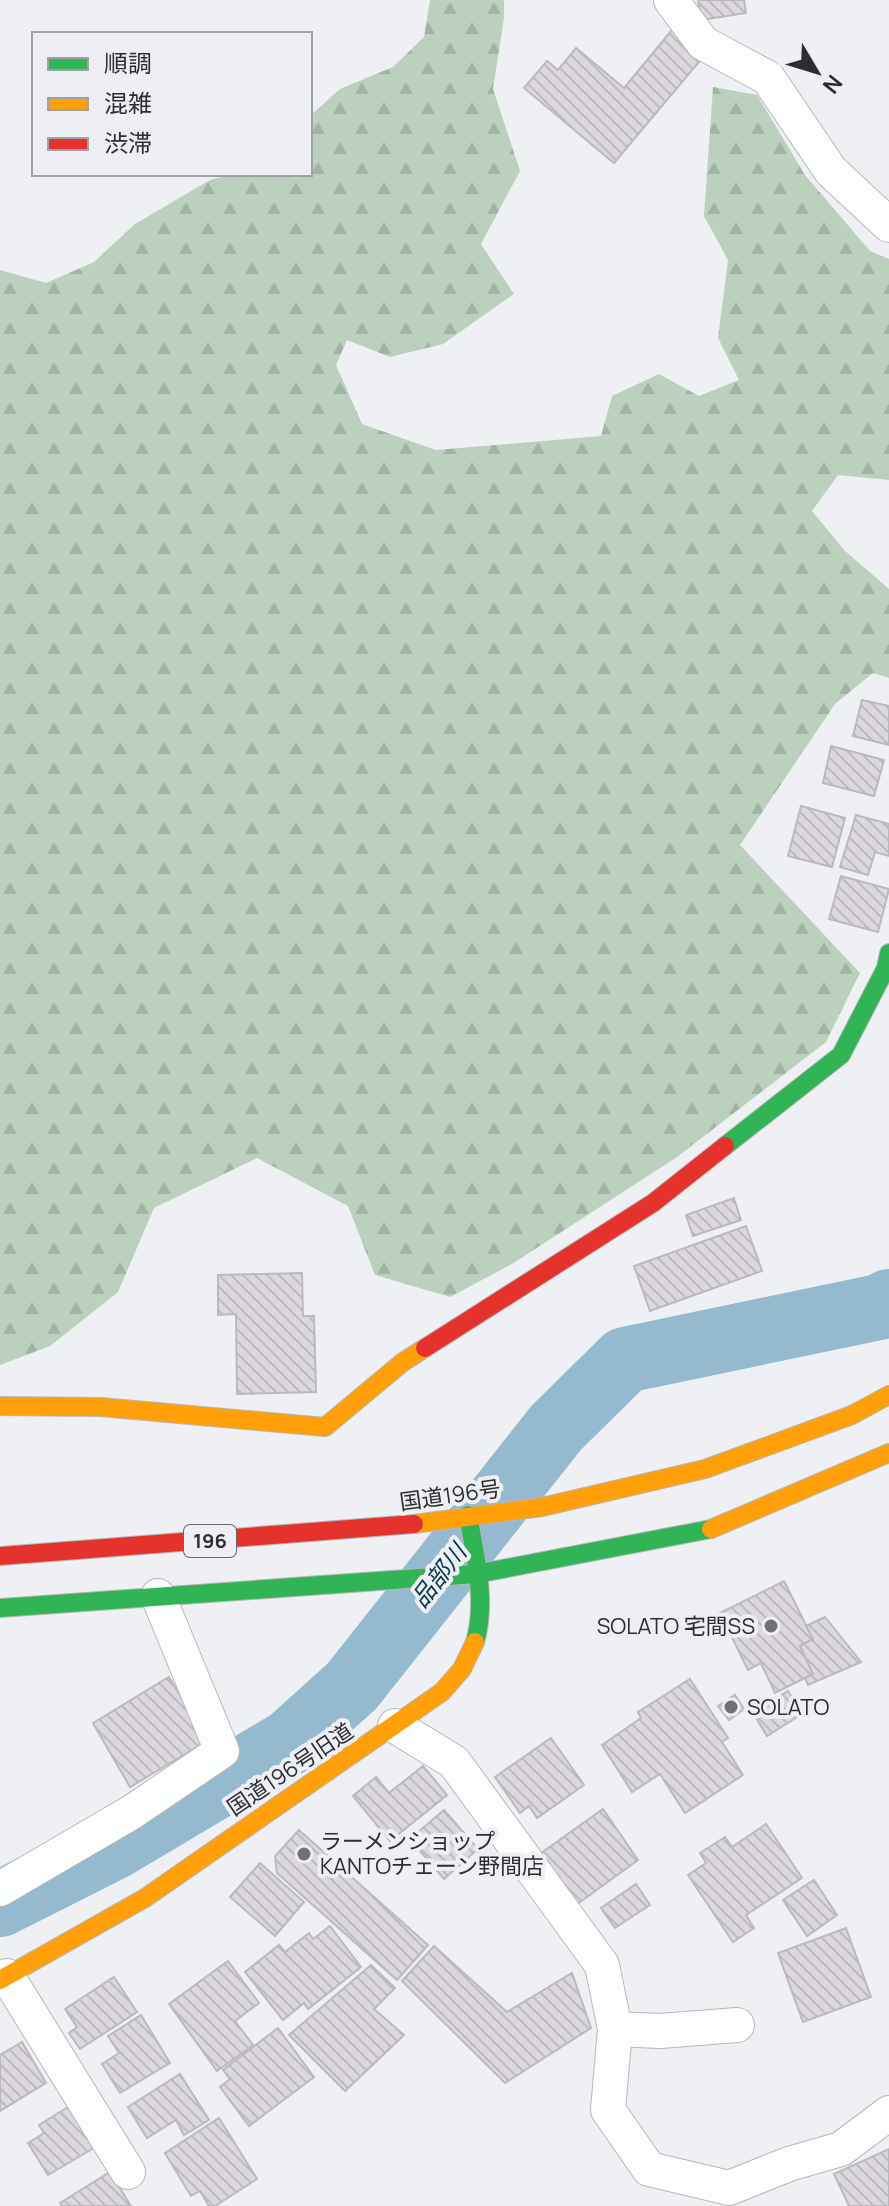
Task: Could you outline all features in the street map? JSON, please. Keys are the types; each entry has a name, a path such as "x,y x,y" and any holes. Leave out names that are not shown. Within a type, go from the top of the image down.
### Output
{"main road":[{"path":"0,1406 101,1407 325,1427 403,1362 653,1203 841,1055 886,968 889,953"},
{"name":"国道196号","path":"0,1556 419,1524 542,1507 705,1469 852,1415 889,1395"},
{"path":"0,1608 382,1580 483,1578 714,1529 889,1453"},
{"name":"国道196号旧道","path":"4,1978 145,1898 442,1692 463,1668 476,1643 483,1578 468,1515"}],"street":[{"path":"671,0 703,43 768,78 831,171 889,225"},
{"path":"0,1889 132,1812 222,1751 158,1596"},
{"path":"395,1726 454,1762 602,1965 615,2029 608,2110 649,2169 715,2196 789,2164 841,2149 889,2113"},
{"path":"4,1978 128,2172"},
{"path":"615,2029 660,2031 737,2025"}],"green space":[{"path":"430,0 504,0 493,89 520,171 481,244 514,294 443,344 390,357 347,340 336,365 362,424 436,450 601,436 612,396 659,374 699,396 739,380 718,338 728,260 704,216 713,87 757,95 805,175 870,251 889,259 889,480 838,475 812,511 844,550 889,589 889,678 873,673 835,704 740,845 860,973 826,1042 677,1157 512,1264 450,1297 375,1275 348,1206 257,1158 154,1208 118,1292 50,1346 0,1365 0,270 46,283 94,262 135,224 210,180 225,176 312,176 312,114 340,89 393,67 424,37"}],"building":[{"path":"698,0 744,0 746,13 701,20"},
{"path":"672,30 704,56 614,163 524,88 547,61 558,70 576,48 624,88"},
{"path":"862,700 889,706 889,745 853,736"},
{"path":"831,746 884,760 874,796 823,783"},
{"path":"801,806 845,818 832,867 788,856"},
{"path":"856,815 889,824 889,856 875,852 868,875 840,867"},
{"path":"841,876 889,889 878,932 829,919"},
{"path":"734,1198 741,1220 693,1236 686,1215"},
{"path":"746,1226 762,1271 650,1311 634,1266"},
{"path":"302,1273 303,1316 314,1316 316,1392 237,1394 236,1314 218,1315 218,1275"},
{"path":"784,1581 813,1639 800,1646 813,1674 775,1693 761,1663 748,1670 720,1613"},
{"path":"825,1617 861,1662 808,1685 805,1678 813,1674 800,1646 813,1639 806,1626"},
{"path":"169,1677 207,1741 130,1787 93,1723"},
{"path":"690,1679 728,1738 722,1742 743,1775 685,1813 660,1774 632,1792 602,1745 641,1718 638,1712"},
{"path":"788,1691 802,1714 767,1736 753,1713"},
{"name":"SOLATO","path":"735,1695 744,1709 729,1720 718,1706"},
{"path":"551,1738 584,1785 537,1818 529,1806 520,1813 495,1777"},
{"path":"423,1766 447,1795 390,1841 353,1796 376,1777 389,1793"},
{"path":"603,1809 638,1860 573,1907 537,1856"},
{"path":"444,1810 478,1849 444,1879 410,1839"},
{"path":"766,1824 802,1878 746,1915 754,1928 733,1942 688,1875 706,1863 700,1853 725,1837 732,1847"},
{"path":"299,1830 428,1945 397,1980 277,1873 275,1856"},
{"path":"260,1863 304,1902 275,1936 230,1897"},
{"path":"814,1880 837,1915 807,1936 783,1900"},
{"path":"636,1884 650,1905 615,1928 601,1908"},
{"path":"330,1926 361,1967 308,2009 304,2003 283,2020 245,1972 279,1945 285,1952 309,1933 313,1939"},
{"path":"846,1928 871,1997 803,2022 778,1953"},
{"path":"434,1946 507,2012 572,1973 591,2028 505,2083 402,1981"},
{"path":"228,1961 259,2003 235,2021 253,2045 217,2071 169,2004"},
{"path":"371,1965 395,1988 374,2009 404,2035 345,2091 289,2035"},
{"path":"114,1977 137,2012 80,2049 69,2033 77,2027 65,2009"},
{"path":"141,2015 170,2063 120,2093 102,2064 119,2053 108,2036"},
{"path":"278,2028 314,2077 249,2126 220,2087 230,2079 223,2070"},
{"path":"22,2042 46,2083 0,2111 0,2055"},
{"path":"180,2074 209,2120 184,2135 176,2120 147,2138 128,2107"},
{"path":"68,2107 94,2148 48,2175 28,2143 44,2133 39,2125"},
{"path":"219,2118 257,2179 215,2206 209,2206 200,2191 191,2196 165,2153"},
{"path":"889,2149 889,2206 849,2206 834,2174"},
{"path":"110,2172 131,2206 62,2206 60,2203"}],"waterway":[{"name":"品部川","path":"0,1904 113,1847 290,1742 352,1686 556,1428 625,1360 879,1307 889,1302"}],"traffic: fast":[{"path":"725,1146 841,1055 886,968 889,953"},
{"path":"468,1515 480,1595 475,1642"},
{"path":"0,1608 476,1574 711,1529"}],"traffic: slow":[{"path":"0,1406 101,1407 325,1427 403,1362 425,1348"},
{"path":"414,1524 542,1507 705,1469 852,1415 889,1395"},
{"path":"711,1529 889,1453"},
{"path":"0,1980 145,1898 442,1692 462,1669 475,1642"}],"traffic: jam":[{"path":"425,1348 653,1203 725,1146"},
{"path":"0,1556 414,1524"}],"place":[{"name":"SOLATO 宅間SS","path":"771,1626"},
{"name":"SOLATO","path":"731,1707"},
{"name":"ラーメンショップ KANTOチェーン野間店","path":"304,1854"}]}
